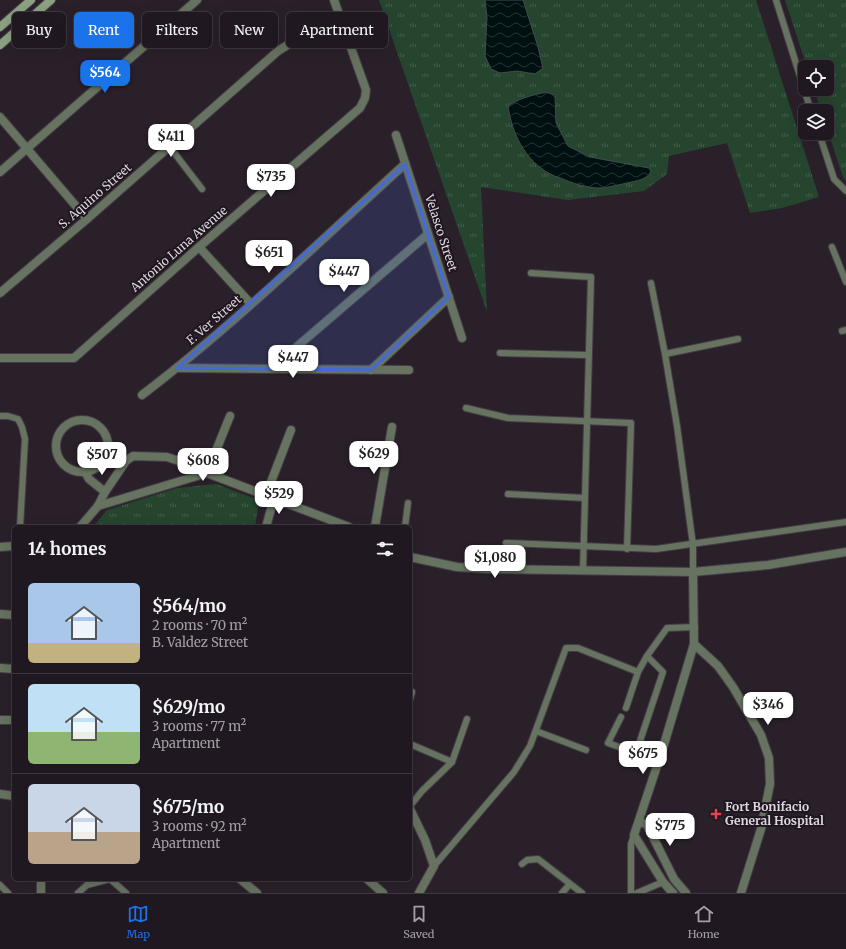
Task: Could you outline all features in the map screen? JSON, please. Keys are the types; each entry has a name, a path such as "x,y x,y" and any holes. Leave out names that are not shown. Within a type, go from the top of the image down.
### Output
{"main road":[{"path":"0,27 31,0"},
{"path":"0,45 51,0"}],"street":[{"path":"0,172 196,0"},
{"name":"Antonio Luna Avenue","path":"334,0 338,12"},
{"name":"S. Aquino Street","path":"0,293 87,219 278,51 286,46"},
{"name":"Antonio Luna Avenue","path":"0,358 74,358 360,108 365,98 366,90 351,48"},
{"path":"0,117 87,219"},
{"name":"Velasco Street","path":"396,135 462,338"},
{"name":"F. Ver Street","path":"142,395 177,368 251,304 406,164"},
{"path":"272,368 428,234"},
{"path":"200,247 251,304"},
{"path":"371,370 449,296"},
{"path":"177,368 409,370"},
{"path":"208,473 230,416"},
{"path":"80,420 86,420 98,425 106,434 108,440 107,453 101,464 91,471 85,472 72,470 62,463 59,458 56,445 59,433 63,428 68,424 80,420"},
{"path":"375,525 392,427"},
{"path":"266,525 270,496 291,430"},
{"path":"82,525 98,506 126,462 133,456 168,457 344,525"},
{"path":"85,472 89,479 106,492"},
{"path":"98,506 208,473"},
{"path":"0,547 12,546"},
{"path":"412,557 457,567 583,571 693,572 768,565 846,552"},
{"path":"673,893 663,882 634,835 659,761 694,644 695,627 693,572"},
{"path":"0,614 12,615"},
{"path":"694,644 718,666 734,687 762,735 769,758 770,784 761,829 741,893"},
{"path":"0,668 12,669"},
{"path":"0,720 12,720"},
{"path":"0,794 12,796"},
{"path":"412,813 425,840 434,866 418,893"},
{"path":"639,821 648,825 674,879 686,893"},
{"path":"41,881 41,893"},
{"path":"242,881 257,893"},
{"path":"369,881 383,893"}],"lane":[{"path":"776,0 809,104"},
{"path":"820,140 834,180 846,191"},
{"path":"169,146 202,190"},
{"path":"832,247 846,282"},
{"path":"531,273 591,277 583,571"},
{"path":"651,283 665,354 693,545 693,572"},
{"path":"665,354 738,339"},
{"path":"500,353 588,355"},
{"path":"466,408 508,418 631,423 628,548"},
{"path":"0,416 8,416 18,419 25,439 20,525"},
{"path":"508,494 585,498"},
{"path":"405,525 408,503"},
{"path":"506,543 656,549 693,545 846,522"},
{"path":"626,708 638,672 647,656 667,628 695,627"},
{"path":"434,866 514,772 530,746 566,648 578,648 638,672"},
{"path":"636,753 663,672 647,656"},
{"path":"621,717 608,743 659,761"},
{"path":"412,804 422,791 452,762 467,719"},
{"path":"536,731 586,750"},
{"path":"412,745 452,762"},
{"path":"631,893 631,844 634,835"},
{"path":"522,864 527,860 538,859 582,893"},
{"path":"78,893 87,886 103,881"},
{"path":"112,881 126,893"},
{"path":"637,893 663,882"},
{"path":"562,893 570,884"},
{"path":"0,885 8,893"}],"highlighted area":[{"path":"405,164 449,297 371,370 177,368"}],"green space":[{"path":"379,0 756,0 798,131 798,140 801,140 819,197 782,208 750,213 727,143 669,156 667,174 644,191 568,200 481,187 487,312 388,26 388,12 383,12"},
{"path":"785,0 846,0 846,181 843,177 831,140 834,140 834,104 819,104 816,96 834,96 834,60 805,60"},
{"path":"216,484 259,500 255,525 95,525 107,510 177,488"}],"water":[{"path":"485,0 523,0 543,68 535,74 517,71 500,73 491,69 485,56 487,17"},
{"path":"547,92 555,95 556,123 568,146 590,157 649,168 651,171 649,174 637,181 604,188 594,188 570,182 550,174 541,168 527,154 516,136 508,106 526,97"}],"place":[{"name":"Fort Bonifacio General Hospital","path":"716,814"}]}
